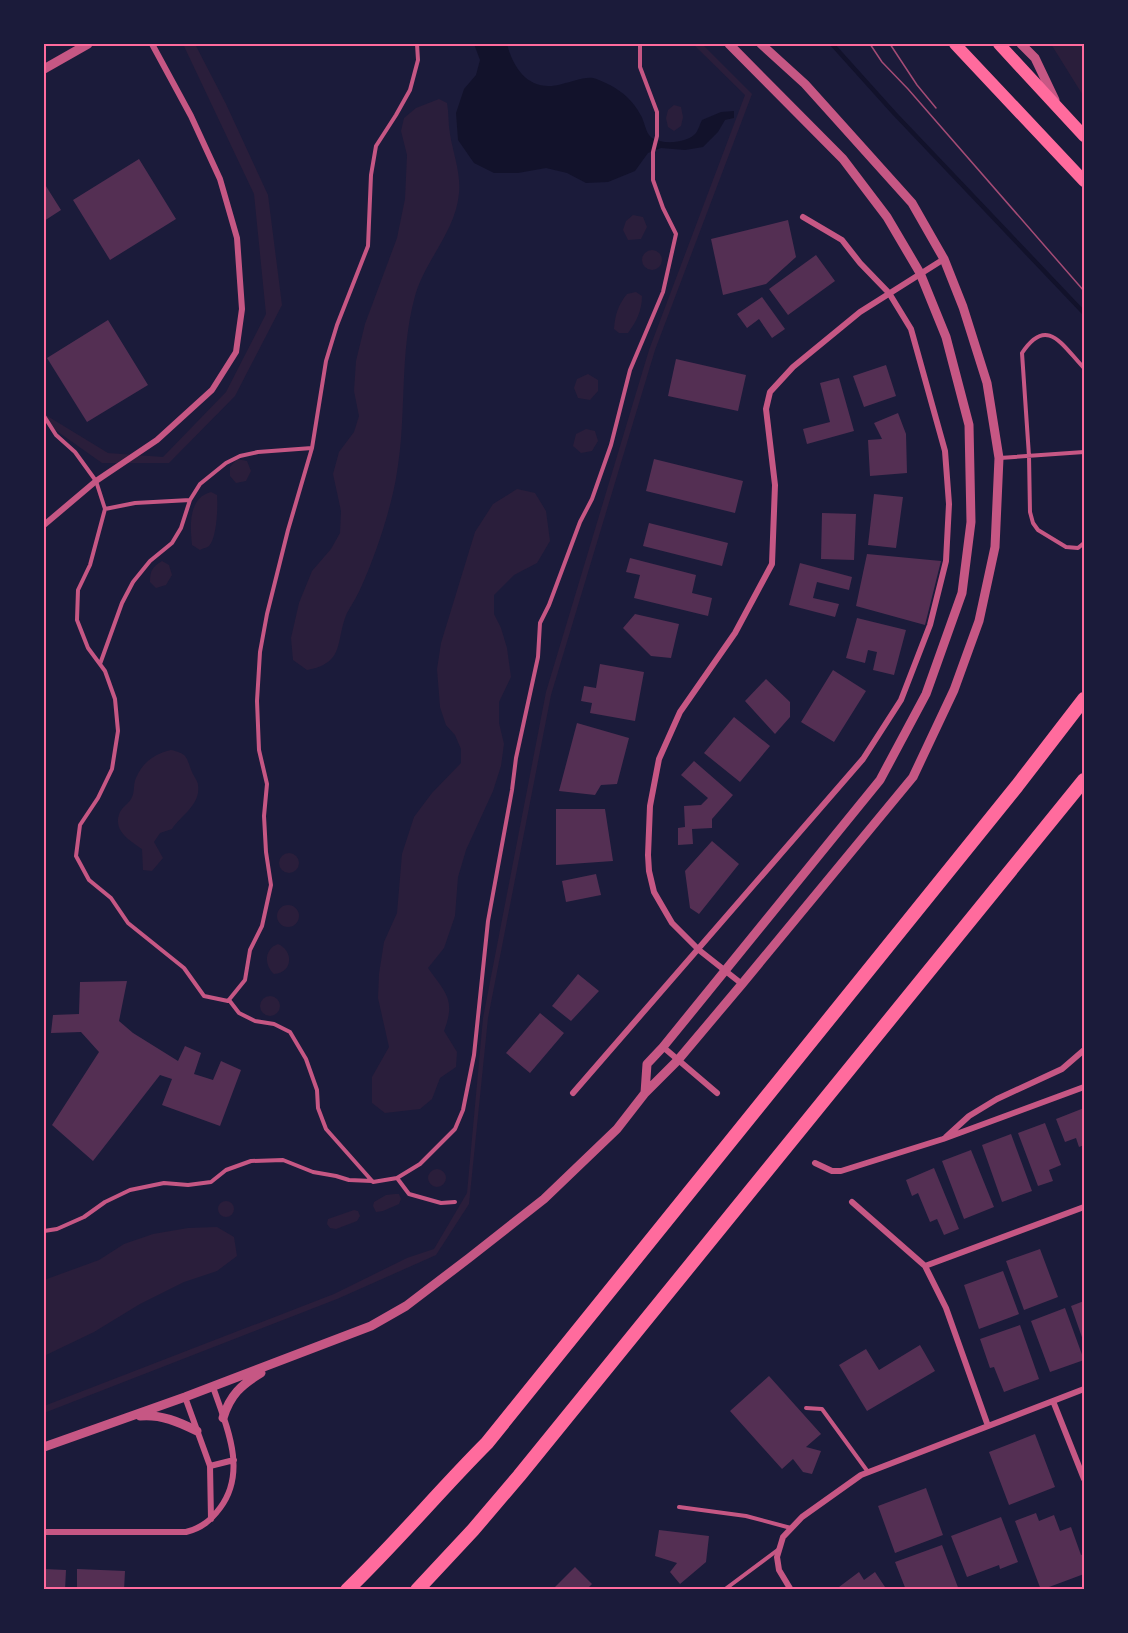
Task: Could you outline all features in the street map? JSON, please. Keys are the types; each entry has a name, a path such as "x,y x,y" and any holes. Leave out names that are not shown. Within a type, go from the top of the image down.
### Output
{"highway":[{"path":"347,1590 400,1537 487,1443 1084,699"},
{"path":"417,1590 519,1476 1084,780"}],"main road":[{"path":"955,44 1084,181"},
{"path":"999,44 1084,136"}],"street":[{"path":"44,69 88,44"},
{"path":"44,525 96,481 157,440 213,390 236,352 242,309 237,238 220,178 191,116 152,44"},
{"path":"645,1093 647,1064 880,780 926,694 962,593 971,522 969,424 946,337 920,273 887,217 843,159 729,44"},
{"path":"44,1448 213,1387 370,1326 405,1306 544,1199 617,1130 645,1093 678,1060 913,777 954,690 979,621 995,547 999,458 987,383 963,307 944,259 912,203 805,84 761,44"},
{"path":"1021,44 1035,58 1058,107"},
{"path":"573,1093 863,759 901,700 930,625 946,561 949,504 945,450 911,329 889,293 842,240 803,217"},
{"path":"742,984 699,950 672,923 654,892 649,871 650,806 658,759 680,712 735,633 772,564 775,485 766,409 770,392 793,367 860,312 944,259"},
{"path":"663,1047 717,1093"},
{"path":"943,1139 969,1116 1062,1069 1084,1050"},
{"path":"815,1163 832,1171 841,1171 943,1139 1084,1087"},
{"path":"852,1203 925,1266 946,1308 988,1426"},
{"path":"925,1266 1084,1207"},
{"path":"224,1418 229,1402 240,1387 283,1360"},
{"path":"44,1532 186,1532 211,1520 227,1499 233,1480 234,1460 224,1418 213,1387"},
{"path":"791,1590 779,1569 777,1557 783,1537 802,1517 861,1475 1084,1389"},
{"path":"185,1397 210,1466 211,1520"},
{"path":"1053,1401 1084,1479"},
{"path":"128,1418 161,1417 176,1420 197,1431"},
{"path":"210,1466 234,1460"}],"lane":[{"path":"229,1000 245,980 250,950 262,926 271,885 264,816 267,784 259,750 258,701 260,652 267,614 312,448 326,361 337,325 368,246 371,175 376,146 410,90 418,60 417,44"},
{"path":"44,1231 84,1217 105,1202 130,1191 164,1183 188,1185 211,1182 226,1170 251,1161 283,1160 313,1172 349,1180 373,1182 397,1178 420,1164 455,1129 463,1110 474,1055 488,921 516,758 538,657 540,623 580,522 592,499 611,445 630,370 663,292 676,234 653,180 657,112 640,67 640,44"},
{"path":"1084,368 1054,336 1045,334 1030,340 1022,353 1029,456 1030,512 1033,523 1038,530 1066,547 1077,548 1084,543"},
{"path":"44,416 56,435 75,452 96,481 105,509 90,566 78,591 76,620 88,648 105,671 115,699 118,731 112,769 99,798 80,825 76,856 89,880 111,898 128,923 184,968 204,996 229,1000 239,1013 255,1022 274,1024 290,1032 306,1059 317,1090 318,1108 326,1129 373,1182"},
{"path":"100,664 122,603 133,582 150,561 172,543 181,528 190,500 200,484 226,463 240,456 258,452 312,448"},
{"path":"999,458 1084,453"},
{"path":"105,509 135,502 190,500"},
{"path":"397,1178 409,1194 441,1203 455,1202"},
{"path":"806,1408 822,1409 868,1472"},
{"path":"679,1507 746,1516 791,1528"},
{"path":"724,1590 780,1548"}],"shaded area":[{"path":"183,44 195,44 268,195 282,305 235,396 169,463 102,463 44,422 44,414 108,453 163,457 226,392 266,314 254,194"},
{"path":"474,44 507,44 519,71 526,78 541,85 551,86 593,78 610,85 631,101 642,117 648,133 652,138 662,142 687,139 696,133 702,120 721,112 734,111 734,118 725,120 718,132 703,147 685,150 661,148 648,153 635,171 608,182 586,183 567,173 546,168 518,173 494,173 474,163 458,140 456,113 464,89 476,75 480,60"},
{"path":"693,44 702,44 752,94 655,350 551,695 488,1018 469,1204 436,1255 337,1299 44,1413 44,1406 334,1294 407,1258 434,1249 467,1193 483,1018 546,692 649,350 745,95"},
{"path":"1051,44 1084,44 1084,97"},
{"path":"439,99 447,103 449,130 459,178 459,193 452,220 420,283 410,318 400,450 391,500 373,559 347,613 334,656 319,667 307,670 293,660 291,638 299,603 312,571 331,549 340,533 341,511 333,474 339,452 354,432 359,416 354,391 356,361 365,324 397,238 405,199 407,155 401,131 404,118 416,108"},
{"path":"674,105 681,107 683,117 681,126 674,131 668,127 666,118 668,110"},
{"path":"633,215 643,217 647,227 641,239 628,240 623,230 626,221"},
{"path":"652,250 659,253 662,260 659,267 652,270 645,267 642,260 645,253"},
{"path":"636,292 642,296 638,316 628,333 619,333 614,329 619,306 627,294"},
{"path":"588,374 598,380 598,391 590,400 578,398 574,388 577,379"},
{"path":"586,429 595,431 598,441 592,451 581,453 573,446 576,434"},
{"path":"237,459 247,461 251,471 246,481 236,483 230,476 230,467"},
{"path":"517,489 535,493 546,511 550,541 537,563 514,575 494,595 494,614 507,648 511,677 499,702 499,723 504,744 501,766 493,791 466,850 458,877 455,916 444,948 428,968 440,984 449,1004 444,1031 457,1052 456,1067 440,1078 432,1099 420,1109 385,1113 372,1103 372,1077 389,1047 378,998 379,974 384,942 397,913 402,854 414,817 432,793 461,763 461,749 455,735 446,725 440,707 437,669 441,643 475,532 493,504"},
{"path":"211,492 217,495 215,529 212,542 200,550 192,545 192,514 198,500"},
{"path":"162,561 169,565 172,575 166,585 156,588 150,582 150,575 154,567"},
{"path":"171,750 186,757 197,782 198,792 190,809 172,829 160,833 154,842 163,858 152,871 143,870 142,849 123,834 118,818 121,810 131,799 135,780 142,767 154,756"},
{"path":"289,853 296,856 299,863 296,870 289,873 282,870 279,863 282,856"},
{"path":"288,905 296,908 299,916 296,924 288,927 280,924 277,916 280,908"},
{"path":"278,944 287,952 289,961 285,970 274,974 268,966 267,958 273,946"},
{"path":"270,996 277,999 280,1006 277,1013 270,1016 263,1013 260,1006 263,999"},
{"path":"433,1169 441,1169 446,1174 444,1185 433,1187 428,1182 428,1174"},
{"path":"399,1194 401,1199 399,1204 376,1212 374,1202 386,1195"},
{"path":"226,1201 234,1209 226,1217 218,1209"},
{"path":"354,1210 358,1211 360,1216 357,1221 336,1229 330,1228 327,1224 328,1219"},
{"path":"217,1227 234,1237 237,1256 217,1271 184,1282 140,1304 94,1332 44,1356 44,1280 99,1260 124,1244 153,1234 188,1228"}],"building":[{"path":"139,159 176,219 110,260 73,200"},
{"path":"44,183 61,210 44,221"},
{"path":"788,220 796,257 766,284 723,295 711,239"},
{"path":"816,255 835,281 788,315 769,289"},
{"path":"762,297 785,329 772,338 759,319 747,328 737,314"},
{"path":"108,320 148,385 87,422 47,358"},
{"path":"676,359 746,375 738,411 668,396"},
{"path":"886,365 896,396 864,407 853,376"},
{"path":"839,378 854,431 807,444 803,429 830,422 820,383"},
{"path":"898,413 906,434 907,473 870,476 868,440 882,439 874,423"},
{"path":"654,459 743,481 735,513 646,491"},
{"path":"874,494 903,497 896,548 868,545"},
{"path":"822,513 856,514 854,560 821,559"},
{"path":"649,523 728,543 722,566 643,546"},
{"path":"867,554 941,561 925,625 856,606"},
{"path":"630,558 696,575 692,593 712,598 708,616 634,598 640,575 626,572"},
{"path":"800,563 852,577 849,590 817,582 813,598 839,604 835,617 789,605"},
{"path":"635,614 679,624 671,658 651,656 623,628"},
{"path":"857,618 906,630 894,675 873,670 877,652 868,650 865,663 846,658"},
{"path":"600,664 644,672 635,721 590,713 592,703 581,701 584,686 596,688"},
{"path":"833,670 866,691 834,742 801,722"},
{"path":"766,679 790,702 790,717 775,734 745,701"},
{"path":"734,717 770,746 740,782 704,753"},
{"path":"577,723 629,738 617,784 601,785 595,795 559,791"},
{"path":"694,761 733,795 712,819 712,828 692,829 693,844 678,845 678,828 685,827 684,806 701,805 708,798 681,775"},
{"path":"556,809 605,809 613,861 556,865"},
{"path":"712,841 739,864 699,914 690,908 685,871"},
{"path":"596,874 601,895 566,902 562,881"},
{"path":"578,974 599,991 571,1021 552,1006"},
{"path":"127,981 119,1021 133,1033 178,1061 185,1046 201,1053 194,1074 213,1080 221,1061 241,1070 220,1126 162,1105 172,1079 160,1075 93,1161 52,1125 99,1052 81,1032 51,1033 53,1015 79,1014 80,982"},
{"path":"540,1013 564,1033 530,1073 506,1053"},
{"path":"1084,1108 1084,1145 1079,1147 1076,1138 1065,1142 1056,1119"},
{"path":"1045,1123 1061,1165 1049,1170 1053,1181 1038,1186 1018,1133"},
{"path":"1011,1134 1032,1191 1002,1202 982,1145"},
{"path":"971,1150 994,1207 964,1219 942,1161"},
{"path":"934,1168 959,1229 944,1235 937,1219 930,1222 918,1193 912,1196 906,1180"},
{"path":"1040,1249 1058,1297 1024,1310 1006,1261"},
{"path":"1003,1271 1019,1314 979,1329 964,1285"},
{"path":"1084,1301 1084,1343 1071,1306"},
{"path":"1065,1308 1084,1360 1050,1372 1031,1321"},
{"path":"1020,1325 1039,1379 1004,1392 994,1367 990,1368 980,1339"},
{"path":"920,1345 935,1371 867,1411 839,1365 866,1349 879,1370"},
{"path":"769,1376 821,1434 806,1447 821,1451 812,1474 803,1472 793,1459 782,1469 730,1411"},
{"path":"1035,1434 1055,1487 1009,1505 989,1452"},
{"path":"926,1488 943,1535 895,1553 878,1506"},
{"path":"1036,1513 1039,1521 1054,1515 1060,1531 1071,1527 1081,1555 1084,1554 1084,1574 1041,1590 1015,1521"},
{"path":"1001,1517 1018,1562 1000,1569 999,1565 967,1577 951,1536"},
{"path":"659,1530 709,1536 706,1562 680,1584 670,1572 677,1563 655,1556"},
{"path":"942,1545 959,1590 906,1590 895,1562"},
{"path":"575,1567 592,1584 586,1590 552,1590"},
{"path":"44,1569 66,1570 65,1590 44,1590"},
{"path":"77,1569 125,1571 124,1590 77,1590"},
{"path":"859,1572 864,1580 875,1572 887,1590 841,1590 839,1587"}],"waterway":[{"path":"832,44 894,113 1084,313"}],"tram line":[{"path":"870,44 882,62 1084,291"},
{"path":"890,44 917,85 936,108"}]}
